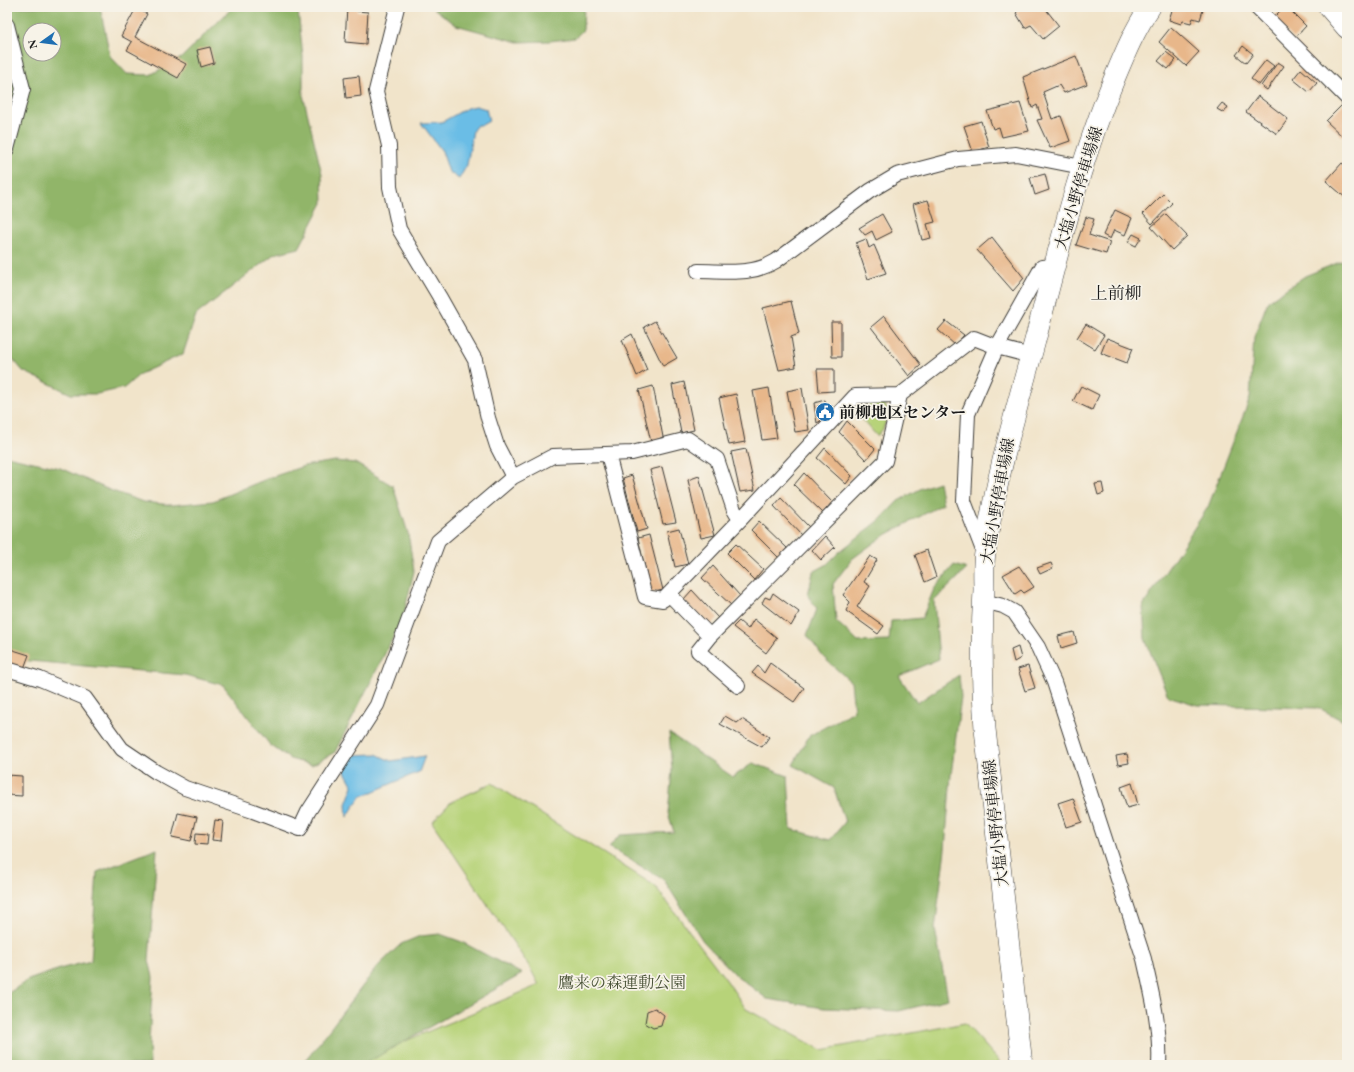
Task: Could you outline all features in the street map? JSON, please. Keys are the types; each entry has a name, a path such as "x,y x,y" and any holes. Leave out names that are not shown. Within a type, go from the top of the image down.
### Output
{"main road":[{"name":"大塩小野停車場線","path":"1022,1065 985,729 981,679 981,629 985,555 1003,458 1054,266 1082,168 1103,106 1132,38 1150,7"},
{"path":"1329,7 1347,28"}],"street":[{"path":"397,7 376,91 389,146 390,187 399,229 439,296 474,360 488,418 497,446 513,477"},
{"path":"1256,7 1347,98"},
{"path":"7,25 23,89 7,149"},
{"path":"698,271 746,272 766,267 783,257 870,192 896,175 958,159 1016,154 1082,168"},
{"path":"985,555 964,501 968,414 997,347 1042,267 1054,266"},
{"path":"608,454 645,597 663,600 740,520 855,396 900,395 974,338 997,347 1031,356"},
{"path":"738,686 698,651 710,636 885,461 900,395"},
{"path":"7,669 40,679 85,698 122,749 156,772 185,788 300,829 308,812 377,705 438,541 513,477 553,456 632,453 688,439 717,459 734,510 740,520"},
{"path":"669,594 710,636"},
{"path":"983,601 1003,606 1014,612 1038,648 1054,682 1144,960 1154,1004 1160,1048 1159,1065"}],"green space":[{"path":"7,7 100,7 110,56 127,74 150,75 181,58 233,7 296,7 298,10 303,57 303,95 322,174 323,203 299,248 274,254 196,315 183,354 140,374 124,388 97,394 71,394 23,371 7,352"},
{"path":"432,7 584,7 583,30 575,38 550,41 518,42 456,25"},
{"path":"1347,259 1347,723 1319,708 1197,705 1168,696 1145,639 1143,606 1208,507 1250,398 1254,337 1268,301 1305,276"},
{"path":"883,403 889,413 883,429 877,436 854,410 868,405"},
{"path":"7,456 60,468 107,489 143,502 172,505 213,501 269,478 304,466 335,461 355,463 393,486 408,533 414,571 403,618 335,752 312,765 290,759 270,745 223,685 185,675 7,659"},
{"path":"939,482 943,504 882,537 852,559 833,584 836,621 858,642 889,641 891,621 922,618 934,589 954,565 967,569 934,601 939,659 899,676 917,703 959,675 961,697 951,775 945,849 935,929 948,999 899,1011 824,1008 767,999 736,975 703,941 664,880 609,847 620,835 674,832 668,813 672,770 669,733 733,777 753,763 788,776 791,829 830,840 845,822 834,788 793,765 809,736 854,711 851,682 824,658 807,635 817,609 808,595 813,572 826,565 839,552 880,520 898,501 922,488"},
{"name":"鷹来の森運動公園","path":"492,783 655,886 727,981 746,1009 822,1050 965,1023 999,1061 1000,1065 348,1065 539,985 529,966 432,822 451,802"},
{"path":"157,849 149,960 153,977 149,1042 150,1065 7,1065 7,994 28,980 63,968 91,961 97,872"},
{"path":"440,934 462,942 522,974 363,1065 298,1065 307,1059 377,967 401,944 420,936"}],"water":[{"path":"476,106 486,109 489,121 482,125 477,125 473,130 467,165 459,179 449,172 442,151 421,123 442,122 467,108"},
{"path":"376,754 391,761 425,756 419,772 360,797 347,817 346,804 353,786 344,770 351,755"}],"building":[{"path":"347,7 357,7 357,11 368,12 366,44 345,42"},
{"path":"1021,7 1044,7 1059,26 1043,39 1031,25 1025,28 1016,13"},
{"path":"1173,7 1197,7 1203,10 1200,20 1193,18 1191,23 1183,21 1181,24 1169,20"},
{"path":"1284,7 1287,7 1306,26 1294,39 1273,18"},
{"path":"136,8 147,14 135,37 186,64 178,78 127,50 132,42 121,36"},
{"path":"1171,27 1199,52 1186,66 1159,42"},
{"path":"1243,46 1253,54 1246,63 1236,55"},
{"path":"210,47 214,63 201,67 197,50"},
{"path":"1166,52 1176,60 1168,69 1158,61"},
{"path":"1076,56 1087,84 1064,93 1059,85 1043,92 1052,119 1061,116 1070,141 1050,148 1037,120 1042,119 1037,105 1032,108 1023,77"},
{"path":"1266,60 1274,66 1259,85 1251,79"},
{"path":"1278,62 1284,66 1267,90 1261,86"},
{"path":"1301,69 1317,83 1309,92 1293,79"},
{"path":"359,76 361,96 346,98 344,78"},
{"path":"1258,96 1288,119 1277,134 1246,112"},
{"path":"1020,103 1029,131 1002,137 999,127 993,129 987,111"},
{"path":"1222,103 1228,107 1224,113 1217,109"},
{"path":"1344,103 1347,106 1347,131 1342,136 1326,121"},
{"path":"981,121 989,147 973,152 964,126"},
{"path":"1342,163 1347,167 1347,199 1326,181"},
{"path":"1045,174 1049,190 1035,195 1030,178"},
{"path":"1163,194 1172,203 1152,224 1143,214"},
{"path":"928,200 935,222 927,224 931,238 922,240 913,204"},
{"path":"1115,210 1132,218 1125,235 1114,230 1110,239 1103,235"},
{"path":"882,214 892,232 876,240 872,231 865,235 859,228"},
{"path":"1166,214 1187,236 1172,250 1151,227"},
{"path":"1086,217 1094,219 1089,235 1110,242 1106,254 1076,245"},
{"path":"1133,234 1141,238 1136,246 1128,242"},
{"path":"992,237 1024,278 1013,291 977,250"},
{"path":"866,239 869,248 874,245 886,273 868,279 856,243"},
{"path":"791,301 799,334 791,337 796,367 779,370 763,308"},
{"path":"884,316 921,365 909,376 871,327"},
{"path":"655,321 677,358 663,366 644,327"},
{"path":"946,321 964,335 955,345 938,330"},
{"path":"831,322 841,322 841,357 832,357"},
{"path":"1086,324 1104,335 1095,349 1077,338"},
{"path":"632,334 647,370 637,376 622,340"},
{"path":"1107,338 1133,348 1127,363 1101,353"},
{"path":"817,369 834,369 834,391 819,392"},
{"path":"684,382 694,430 681,433 672,385"},
{"path":"653,386 663,437 651,442 639,390"},
{"path":"1081,386 1099,395 1092,410 1073,401"},
{"path":"769,388 777,438 762,440 753,391"},
{"path":"802,388 809,430 795,432 787,391"},
{"path":"736,394 745,442 729,445 719,398"},
{"path":"825,400 830,415 817,423 814,403"},
{"path":"847,421 875,449 866,460 839,432"},
{"path":"825,448 852,476 846,484 817,458"},
{"path":"746,449 755,490 740,492 731,452"},
{"path":"662,467 676,522 663,524 650,470"},
{"path":"804,473 832,502 823,513 794,485"},
{"path":"632,475 647,529 637,532 623,478"},
{"path":"699,476 715,535 701,538 688,480"},
{"path":"1102,483 1104,493 1098,495 1095,484"},
{"path":"781,498 809,527 801,535 774,506"},
{"path":"759,521 787,548 779,558 751,530"},
{"path":"679,528 688,564 675,567 667,531"},
{"path":"649,535 663,590 651,593 638,538"},
{"path":"825,536 835,547 821,560 812,550"},
{"path":"736,544 763,569 754,580 727,553"},
{"path":"927,550 936,577 925,582 915,555"},
{"path":"870,556 877,560 864,582 870,586 857,607 884,626 878,634 846,611 850,602 843,595"},
{"path":"1051,563 1053,568 1040,574 1037,568"},
{"path":"713,566 740,596 732,606 702,578"},
{"path":"1019,566 1034,587 1024,593 1021,590 1015,594 1003,575"},
{"path":"692,590 718,618 710,626 683,600"},
{"path":"773,593 799,612 791,626 762,603 765,597 770,599"},
{"path":"754,619 777,638 766,653 733,627 739,621 748,629"},
{"path":"1074,632 1077,643 1061,648 1058,636"},
{"path":"1018,647 1021,658 1014,662 1011,650"},
{"path":"7,648 29,655 23,671 7,665"},
{"path":"770,663 804,688 794,702 752,673 758,666 764,673"},
{"path":"1028,666 1035,688 1025,691 1018,669"},
{"path":"725,716 737,723 742,719 769,737 762,747 720,724"},
{"path":"1127,754 1129,763 1118,765 1116,756"},
{"path":"7,775 22,776 22,796 7,795"},
{"path":"1132,783 1138,805 1127,808 1121,787"},
{"path":"1073,798 1082,822 1066,827 1058,803"},
{"path":"178,813 197,817 191,841 172,837"},
{"path":"215,820 223,821 221,841 212,840"},
{"path":"196,833 208,834 207,845 195,844"},
{"path":"655,1008 664,1015 661,1026 653,1028 645,1023 647,1011"}],"place":[{"name":"前柳地区センター","path":"825,412"}],"district":[{"name":"上前柳","path":"1116,293"}]}
